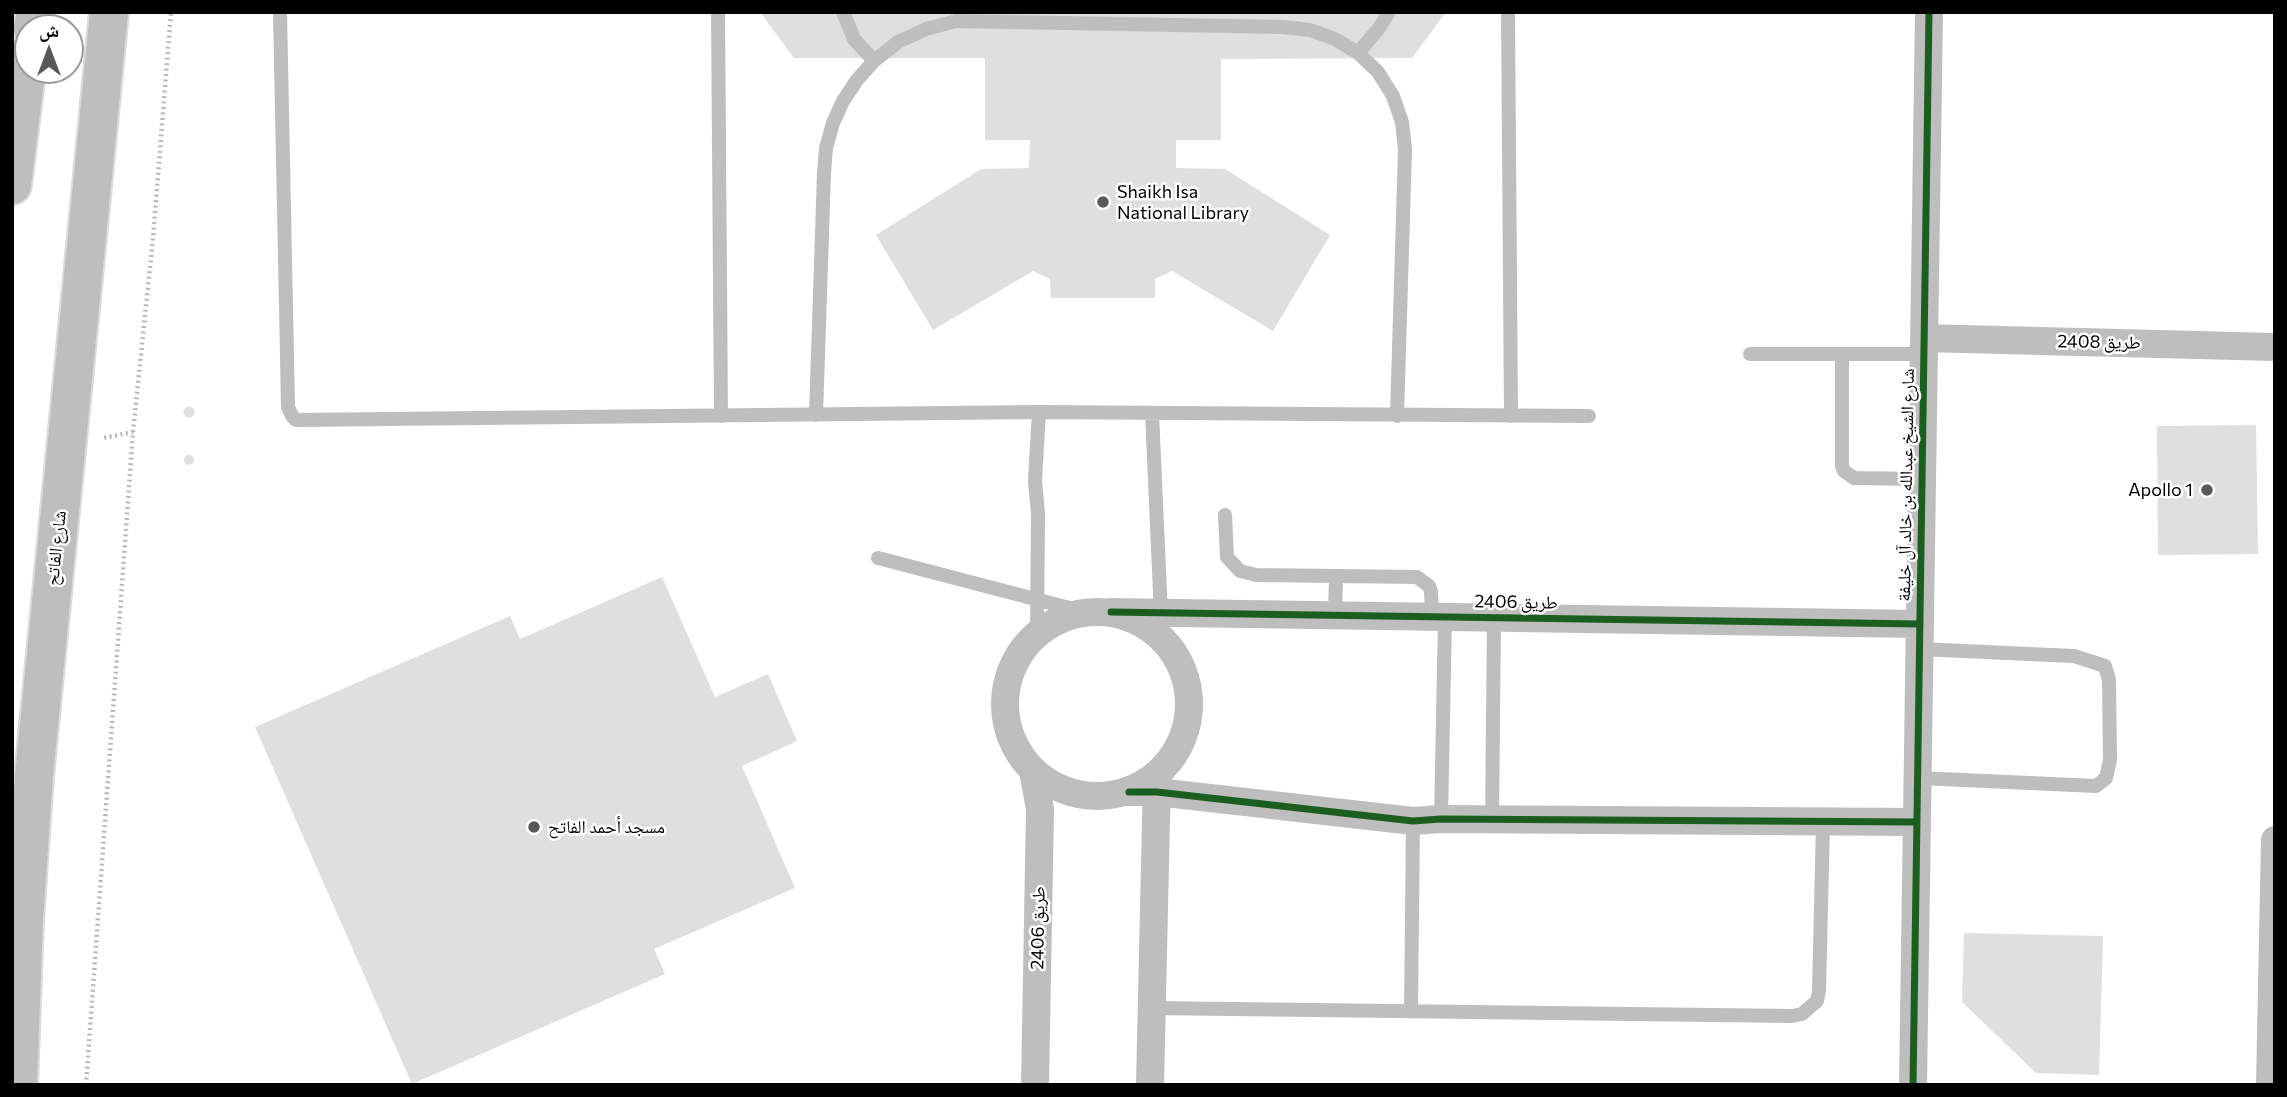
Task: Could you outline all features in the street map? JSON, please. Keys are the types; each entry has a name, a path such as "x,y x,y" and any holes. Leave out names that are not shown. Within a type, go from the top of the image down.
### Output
{"main road":[{"name":"شارع الفاتح","path":"18,1085 24,919 34,776 109,12"},
{"path":"12,185 25,84"}],"street":[{"name":"شارع الشيخ عبدالله بن خالد آل خليفة","path":"1913,1085 1928,12"},
{"name":"طريق 2408","path":"1924,346 2275,347"},
{"path":"1150,1085 1157,784 1186,733 1191,708 1188,682 1162,625 1098,612 1059,619 1037,634 1017,657 1006,686 1005,717 1014,747 1033,771 1054,787 1078,795 1104,797 1157,784 1413,821 1916,822"},
{"name":"طريق 2406","path":"1162,625 1335,615 1494,618 1920,637"},
{"name":"طريق 2406","path":"1033,771 1040,808 1035,1085"},
{"path":"2270,1085 2275,840"}],"lane":[{"path":"280,12 288,407 296,420 1038,412 1590,416"},
{"path":"718,12 721,416"},
{"path":"843,12 854,39 874,61"},
{"path":"1358,53 1389,12"},
{"path":"1508,12 1511,416"},
{"path":"816,415 826,148 833,123 843,101 874,61 898,42 926,29 956,21 1283,27 1310,30 1335,39 1358,53 1378,72 1393,96 1402,122 1405,149 1397,416"},
{"path":"1750,354 1842,354 1924,346"},
{"path":"1842,354 1844,471 1854,478 1922,479"},
{"path":"1037,634 1038,514 1035,481 1038,412"},
{"path":"1152,413 1162,625"},
{"path":"1225,516 1227,557 1240,571 1256,575 1417,578 1431,591 1438,617 1441,820"},
{"path":"878,558 1037,600 1098,612"},
{"path":"1335,615 1336,576"},
{"path":"1492,820 1494,618"},
{"path":"1918,778 2096,786 2106,778 2110,760 2109,680 2105,666 2074,656 1920,637"},
{"path":"1411,1010 1413,821"},
{"path":"1152,1007 1801,1014 1816,1001 1819,991 1823,823"}],"path":[{"path":"86,1085 133,432 172,12"},
{"path":"66,445 133,432"}],"building":[{"name":"Shaikh Isa National Library","path":"760,12 1446,12 1412,58 1221,59 1221,140 1176,140 1176,168 1225,169 1330,235 1273,331 1172,271 1155,279 1155,298 1051,298 1050,279 1033,271 933,330 876,235 981,169 1029,168 1030,140 985,140 985,58 794,58"},
{"path":"189,407 193,408 193,416 189,417 185,416 184,412 185,408"},
{"name":"Apollo 1","path":"2256,425 2258,554 2158,555 2157,426"},
{"path":"189,455 193,456 193,464 189,465 185,464 184,460 185,456"},
{"name":"مسجد أحمد الفاتح","path":"662,577 715,697 768,674 797,741 742,766 795,888 654,949 665,974 412,1084 255,727 510,616 520,639"},
{"path":"1964,933 2103,936 2099,1075 2036,1073 1962,1002"}],"cycle path":[{"path":"1913,1085 1929,12"},
{"path":"1111,612 1920,624"},
{"path":"1129,792 1157,792 1413,821 1916,822"}],"place":[{"name":"Shaikh Isa National Library","path":"1103,202"},
{"name":"Apollo 1","path":"2207,490"},
{"name":"مسجد أحمد الفاتح","path":"534,827"}]}
